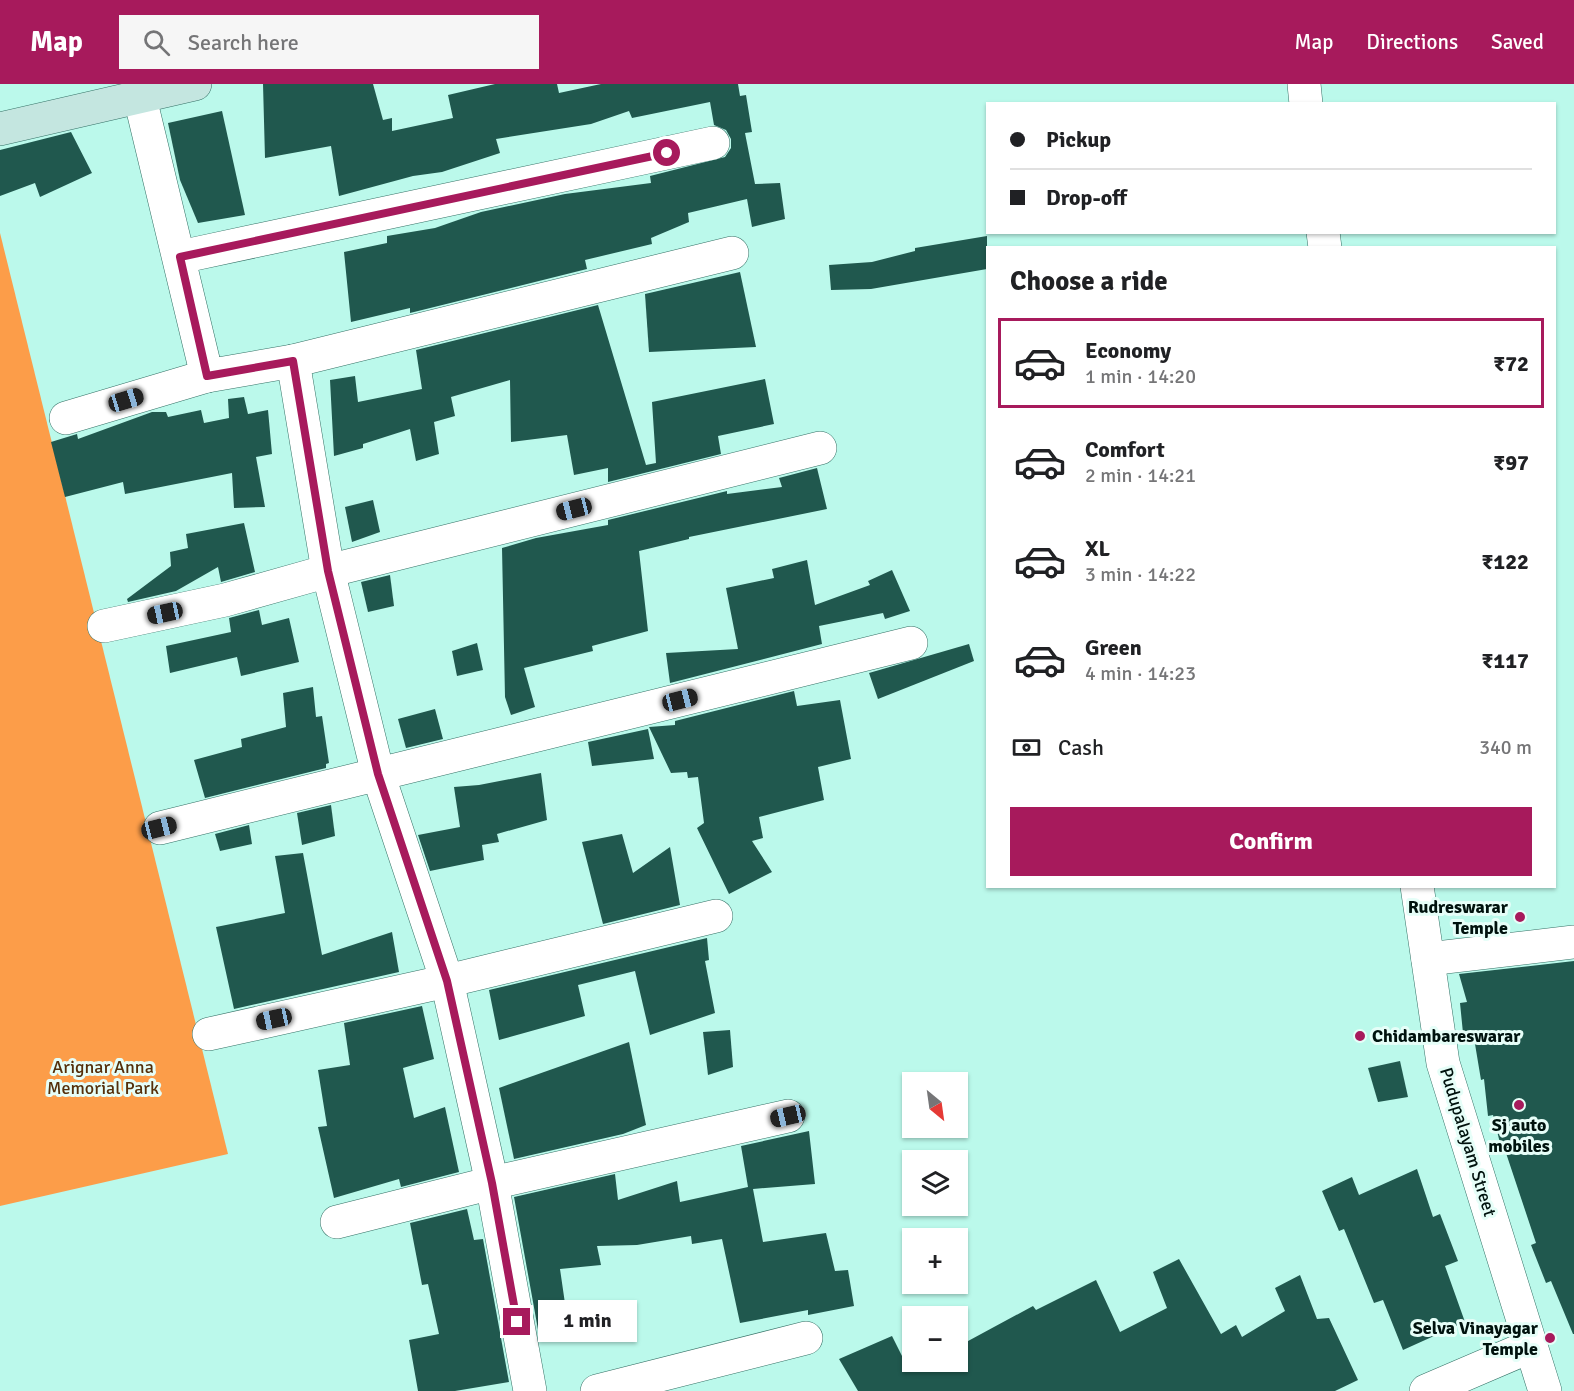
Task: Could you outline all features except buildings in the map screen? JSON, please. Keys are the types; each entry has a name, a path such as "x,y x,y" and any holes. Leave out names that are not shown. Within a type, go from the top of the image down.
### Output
{"main road":[{"path":"0,129 195,84"}],"street":[{"path":"1304,84 1306,102"},
{"path":"140,98 207,376"},
{"path":"180,257 713,143"},
{"path":"66,418 207,376 293,361 732,253"},
{"path":"293,361 328,571 378,774 447,981 492,1183 530,1391"},
{"path":"104,626 225,600 328,571 820,448"},
{"path":"159,828 911,643"},
{"name":"Pudupalayam Street","path":"1417,888 1443,1063 1545,1391"},
{"path":"209,1034 447,981 716,916"},
{"path":"1428,959 1574,942"},
{"path":"338,1222 492,1183 788,1116"},
{"path":"597,1391 806,1338"},
{"path":"1426,1391 1531,1346"}],"green space":[{"name":"Arignar Anna Memorial Park","path":"0,233 228,1154 0,1206"}],"place":[{"name":"Rudreswarar Temple","path":"1520,917"},
{"name":"Chidambareswarar","path":"1360,1036"},
{"name":"Sj auto mobiles","path":"1519,1105"},
{"name":"Selva Vinayagar Temple","path":"1550,1338"}],"route":[{"path":"517,1322 492,1183 447,981 378,774 328,571 293,361 207,376 180,257 667,153"}]}
